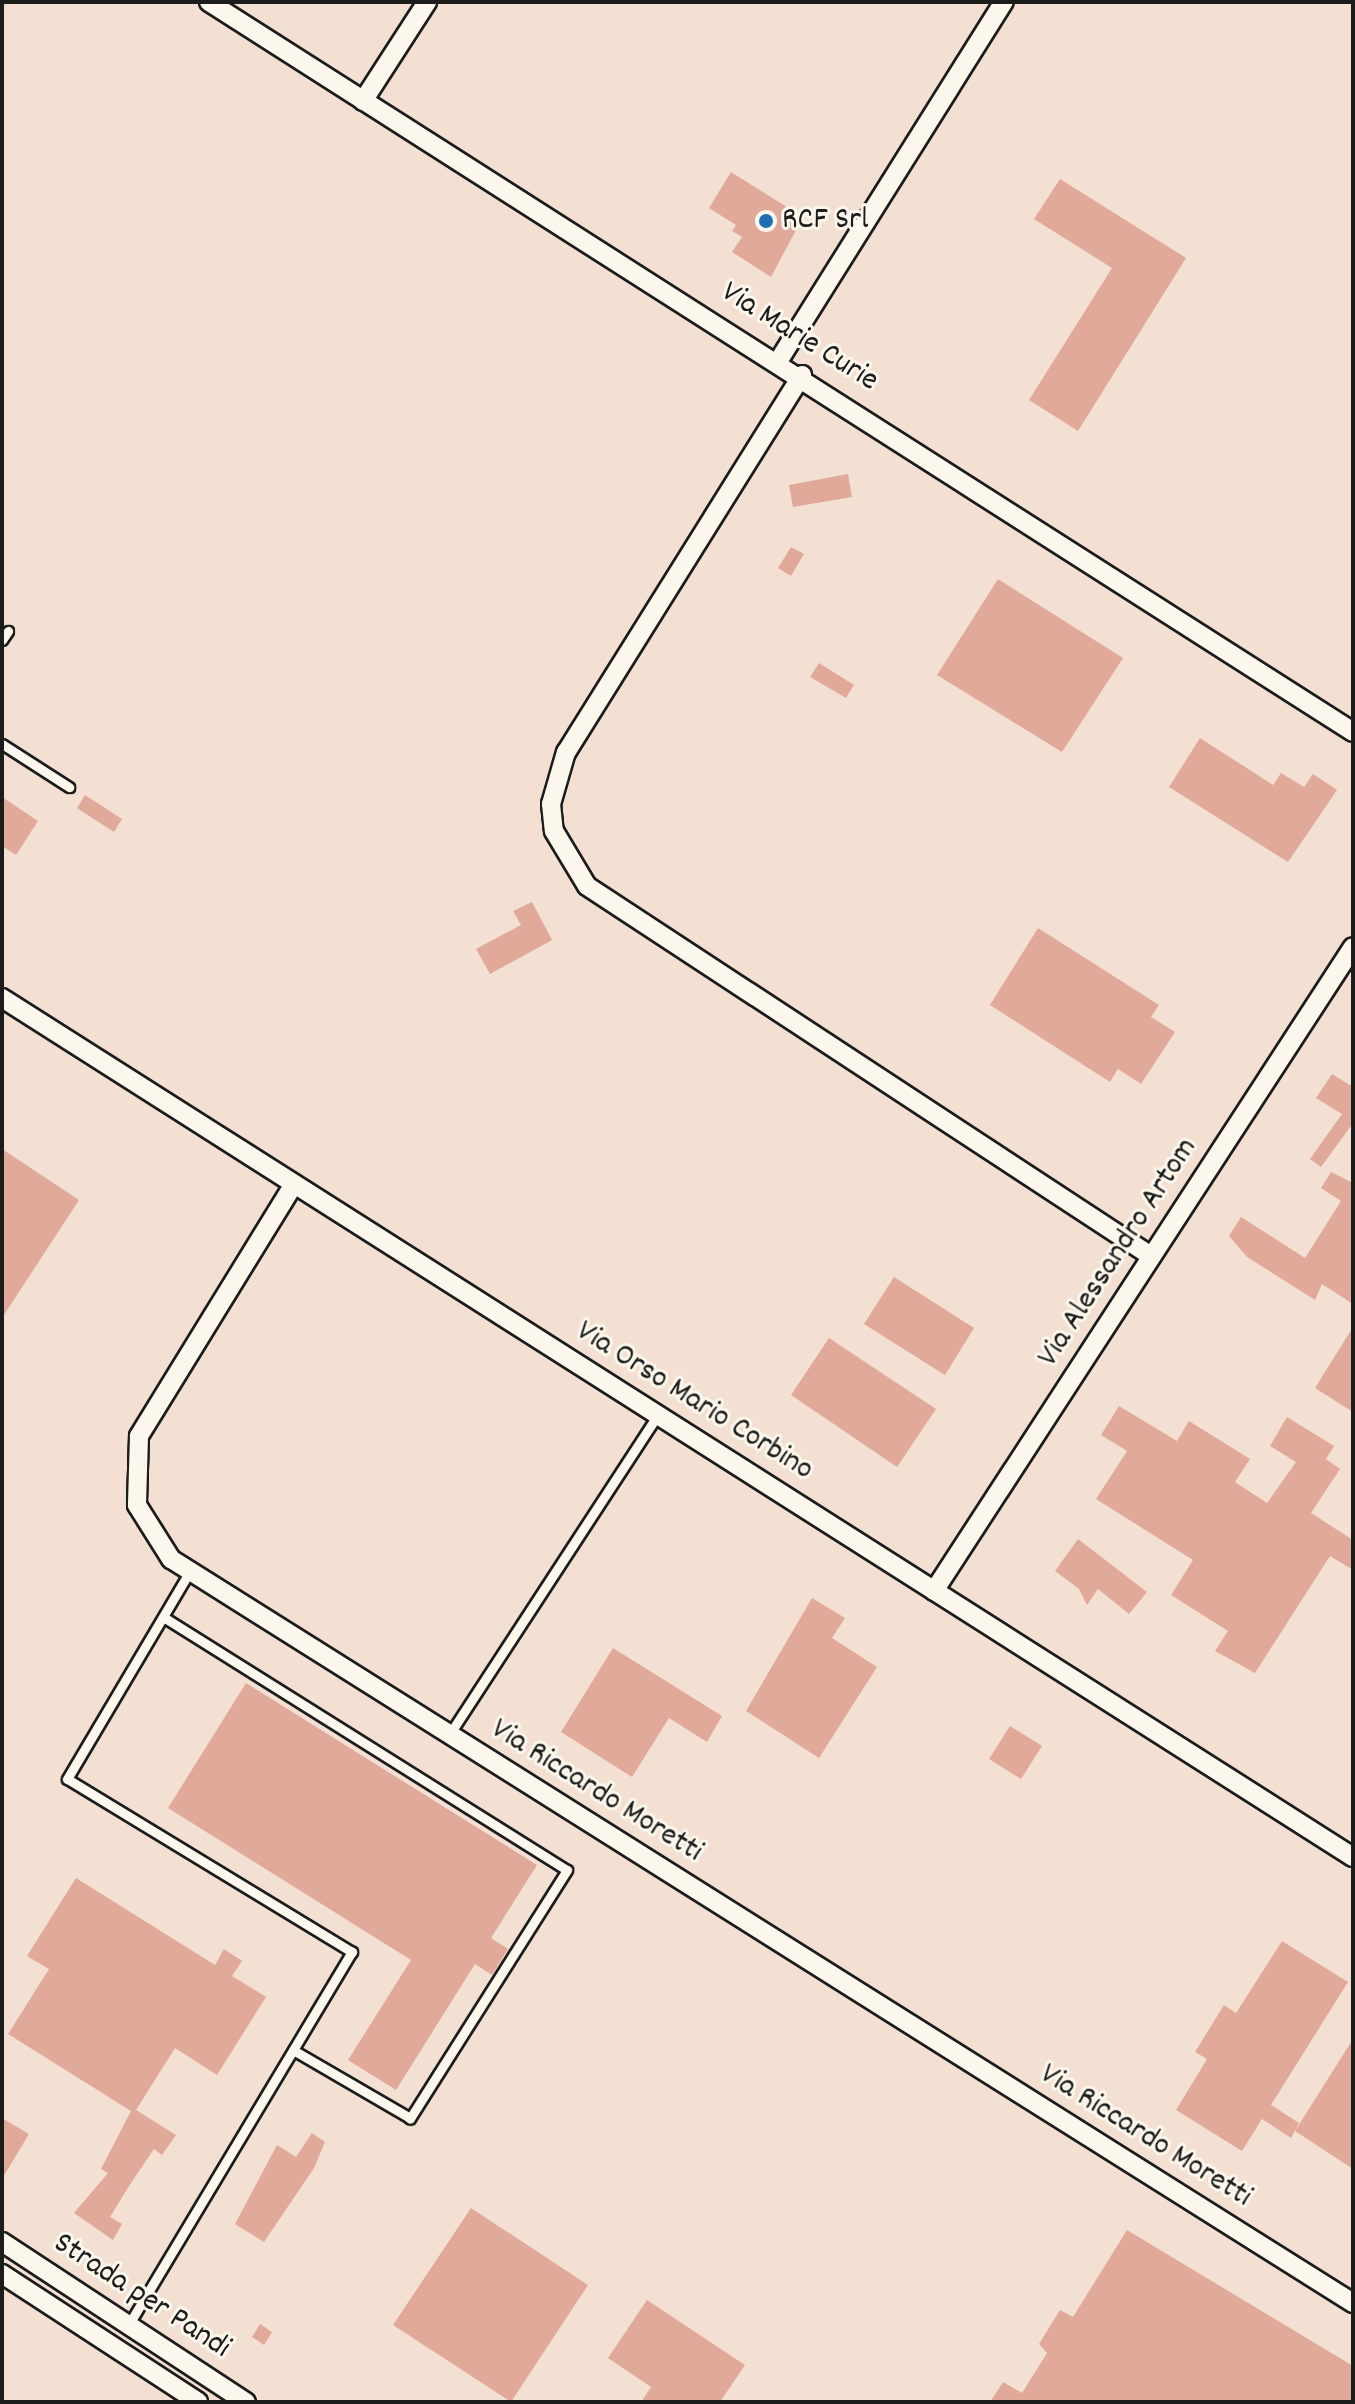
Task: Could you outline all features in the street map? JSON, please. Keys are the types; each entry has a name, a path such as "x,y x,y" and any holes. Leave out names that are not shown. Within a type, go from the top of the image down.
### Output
{"street":[{"name":"Via Marie Curie","path":"209,2 779,360 1353,732"},
{"path":"363,101 427,2"},
{"path":"779,360 1004,2"},
{"path":"802,375 566,752 551,804 554,831 587,886 1151,1256"},
{"name":"Via Alessandro Artom","path":"934,1591 1353,947"},
{"name":"Via Orso Mario Corbino","path":"2,998 1353,1857"},
{"name":"Via Riccardo Moretti","path":"294,1184 139,1436 137,1505 171,1559 1353,2303"},
{"name":"Strada per Pandi","path":"2,2242 246,2402"},
{"name":"Strada per Pandi","path":"2,2274 198,2402"}],"lane":[{"path":"2,744 69,787"},
{"path":"449,1735 658,1415"},
{"path":"129,2324 352,1952 67,1779 165,1618 190,1571"},
{"path":"165,1618 567,1870 410,2118 293,2050"}],"building":[{"name":"RCF Srl","path":"731,172 803,217 771,277 732,252 742,237 732,231 736,225 709,208"},
{"path":"1060,179 1186,258 1078,431 1029,400 1112,268 1034,219"},
{"path":"848,474 852,497 793,507 789,485"},
{"path":"791,547 804,554 791,576 778,568"},
{"path":"998,579 1123,658 1062,752 937,675"},
{"path":"819,663 854,685 846,698 810,677"},
{"path":"1200,738 1273,785 1281,773 1304,787 1313,774 1337,790 1288,862 1169,787"},
{"path":"85,795 122,819 114,832 77,808"},
{"path":"2,797 38,821 16,855 2,846"},
{"path":"532,902 552,940 490,974 476,949 521,925 513,911"},
{"path":"1038,928 1159,1005 1151,1017 1175,1032 1141,1084 1118,1069 1110,1082 990,1005"},
{"path":"1332,1074 1353,1087 1353,1123 1321,1167 1310,1159 1342,1114 1316,1098"},
{"path":"2,1149 79,1200 2,1318"},
{"path":"1331,1172 1353,1183 1353,1304 1322,1284 1315,1300 1247,1257 1229,1236 1241,1217 1305,1258 1341,1201 1321,1188"},
{"path":"894,1277 974,1328 945,1375 864,1324"},
{"path":"1353,1327 1353,1412 1315,1388"},
{"path":"829,1338 936,1409 897,1467 791,1395"},
{"path":"1119,1406 1177,1441 1189,1421 1250,1459 1235,1482 1267,1503 1296,1462 1270,1446 1287,1417 1334,1446 1326,1459 1340,1469 1311,1513 1353,1540 1353,1570 1330,1556 1255,1673 1215,1651 1228,1631 1171,1595 1193,1560 1096,1499 1127,1451 1101,1435"},
{"path":"1078,1539 1147,1592 1129,1614 1098,1589 1087,1605 1079,1589 1055,1571"},
{"path":"812,1598 845,1618 832,1638 877,1667 819,1758 746,1711"},
{"path":"613,1648 722,1716 707,1742 669,1718 632,1777 561,1732"},
{"path":"246,1683 537,1865 491,1938 508,1949 492,1975 475,1964 396,2090 348,2060 411,1960 168,1808"},
{"path":"1010,1726 1042,1746 1021,1779 989,1759"},
{"path":"76,1878 215,1965 224,1949 242,1961 232,1976 266,1997 217,2075 175,2048 136,2110 176,2135 162,2155 154,2149 110,2217 122,2224 113,2240 74,2213 108,2173 101,2169 131,2111 8,2034 49,1969 27,1956"},
{"path":"1282,1941 1348,1982 1271,2105 1299,2123 1291,2138 1262,2119 1242,2151 1176,2110 1207,2059 1195,2052 1224,2005 1236,2013"},
{"path":"1353,2039 1353,2169 1295,2131"},
{"path":"2,2118 29,2134 2,2179"},
{"path":"312,2133 325,2142 314,2168 264,2242 235,2224 277,2145 296,2157"},
{"path":"471,2208 588,2285 511,2402 393,2325"},
{"path":"1127,2230 1353,2366 1353,2402 990,2402 1003,2382 1022,2393 1047,2353 1039,2344 1060,2310 1073,2317"},
{"path":"647,2300 745,2365 720,2402 641,2402 651,2387 608,2358"},
{"path":"260,2324 272,2332 264,2345 252,2337"}],"place":[{"name":"RCF Srl","path":"766,221"}]}
